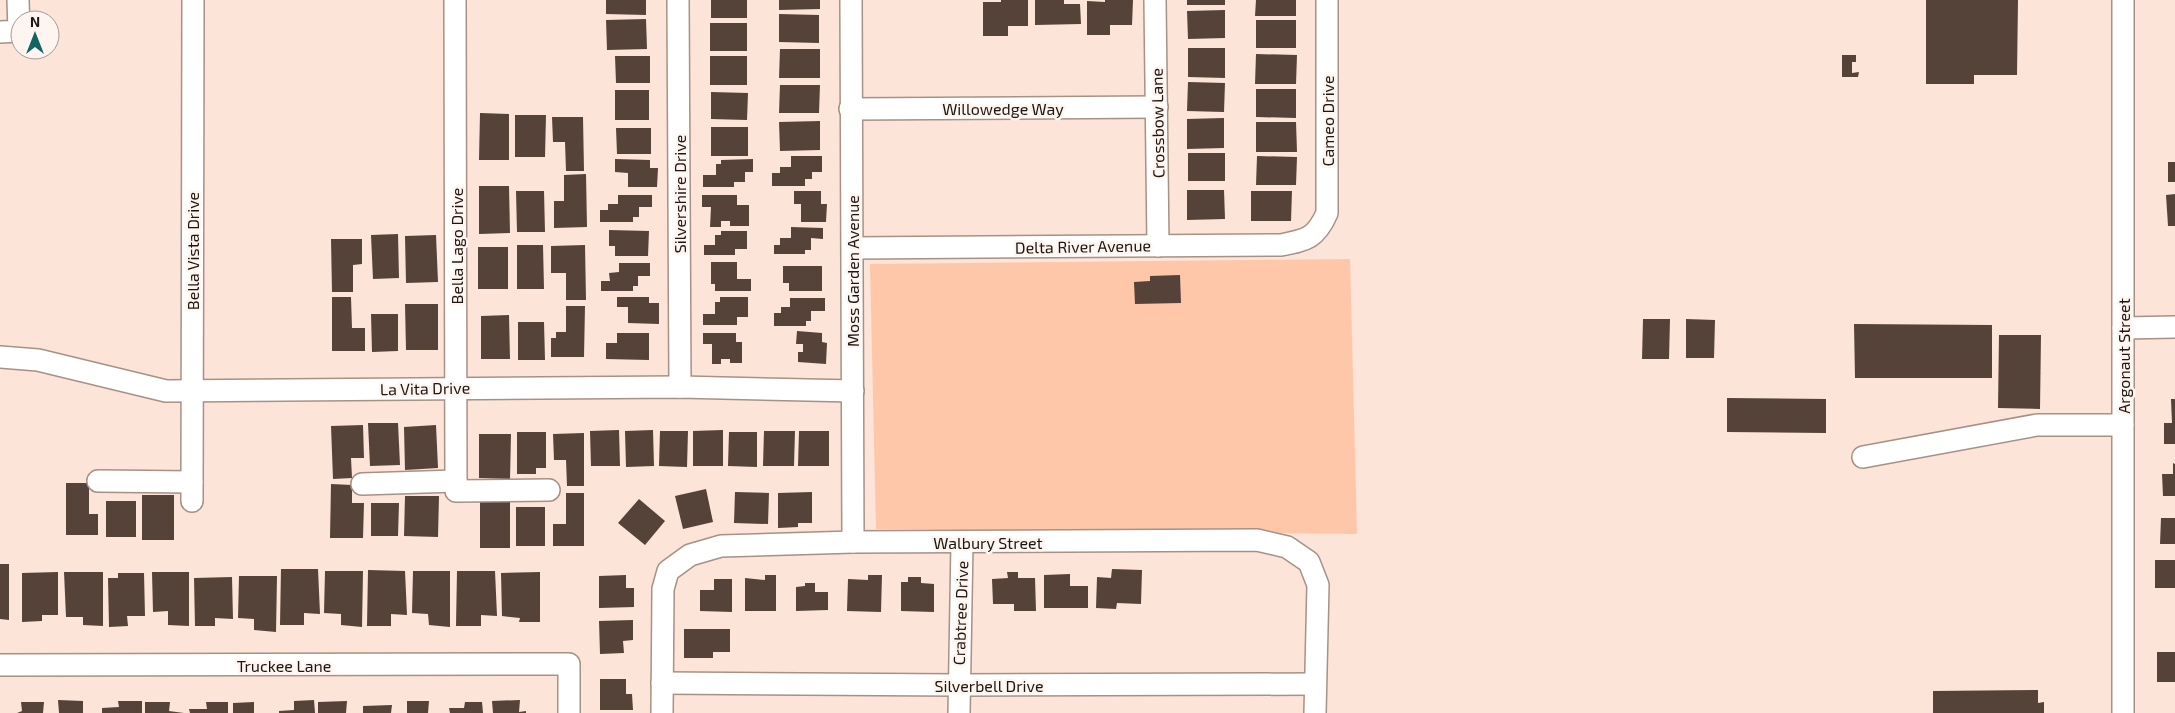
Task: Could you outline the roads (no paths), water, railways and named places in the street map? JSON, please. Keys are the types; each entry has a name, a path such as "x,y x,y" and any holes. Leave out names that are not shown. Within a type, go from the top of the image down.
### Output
{"street":[{"path":"0,32 19,31 18,0"},
{"name":"Bella Vista Drive","path":"98,481 192,492 192,0"},
{"name":"Bella Lago Drive","path":"455,0 456,486"},
{"name":"Silvershire Drive","path":"678,0 680,387"},
{"name":"Moss Garden Avenue","path":"851,0 853,542"},
{"name":"Crossbow Lane","path":"1155,0 1158,246"},
{"name":"Cameo Drive","path":"1312,236 1322,225 1327,213 1326,0"},
{"name":"Argonaut Street","path":"2123,0 2123,713"},
{"name":"Willowedge Way","path":"850,109 1156,107"},
{"name":"Delta River Avenue","path":"853,248 1281,245 1304,240 1312,236"},
{"path":"2123,328 2175,327"},
{"name":"La Vita Drive","path":"0,357 38,360 166,391 680,387 853,391"},
{"path":"1863,457 2037,425 2123,425"},
{"path":"362,484 549,490"},
{"name":"Walbury Street","path":"662,713 663,589 668,571 690,555 721,546 853,542 962,543 1261,540 1287,547 1309,562 1318,585 1315,713"},
{"name":"Crabtree Drive","path":"959,713 962,543"},
{"name":"Truckee Lane","path":"0,665 569,664 569,713"},
{"name":"Silverbell Drive","path":"662,683 958,685 1315,684"}]}
